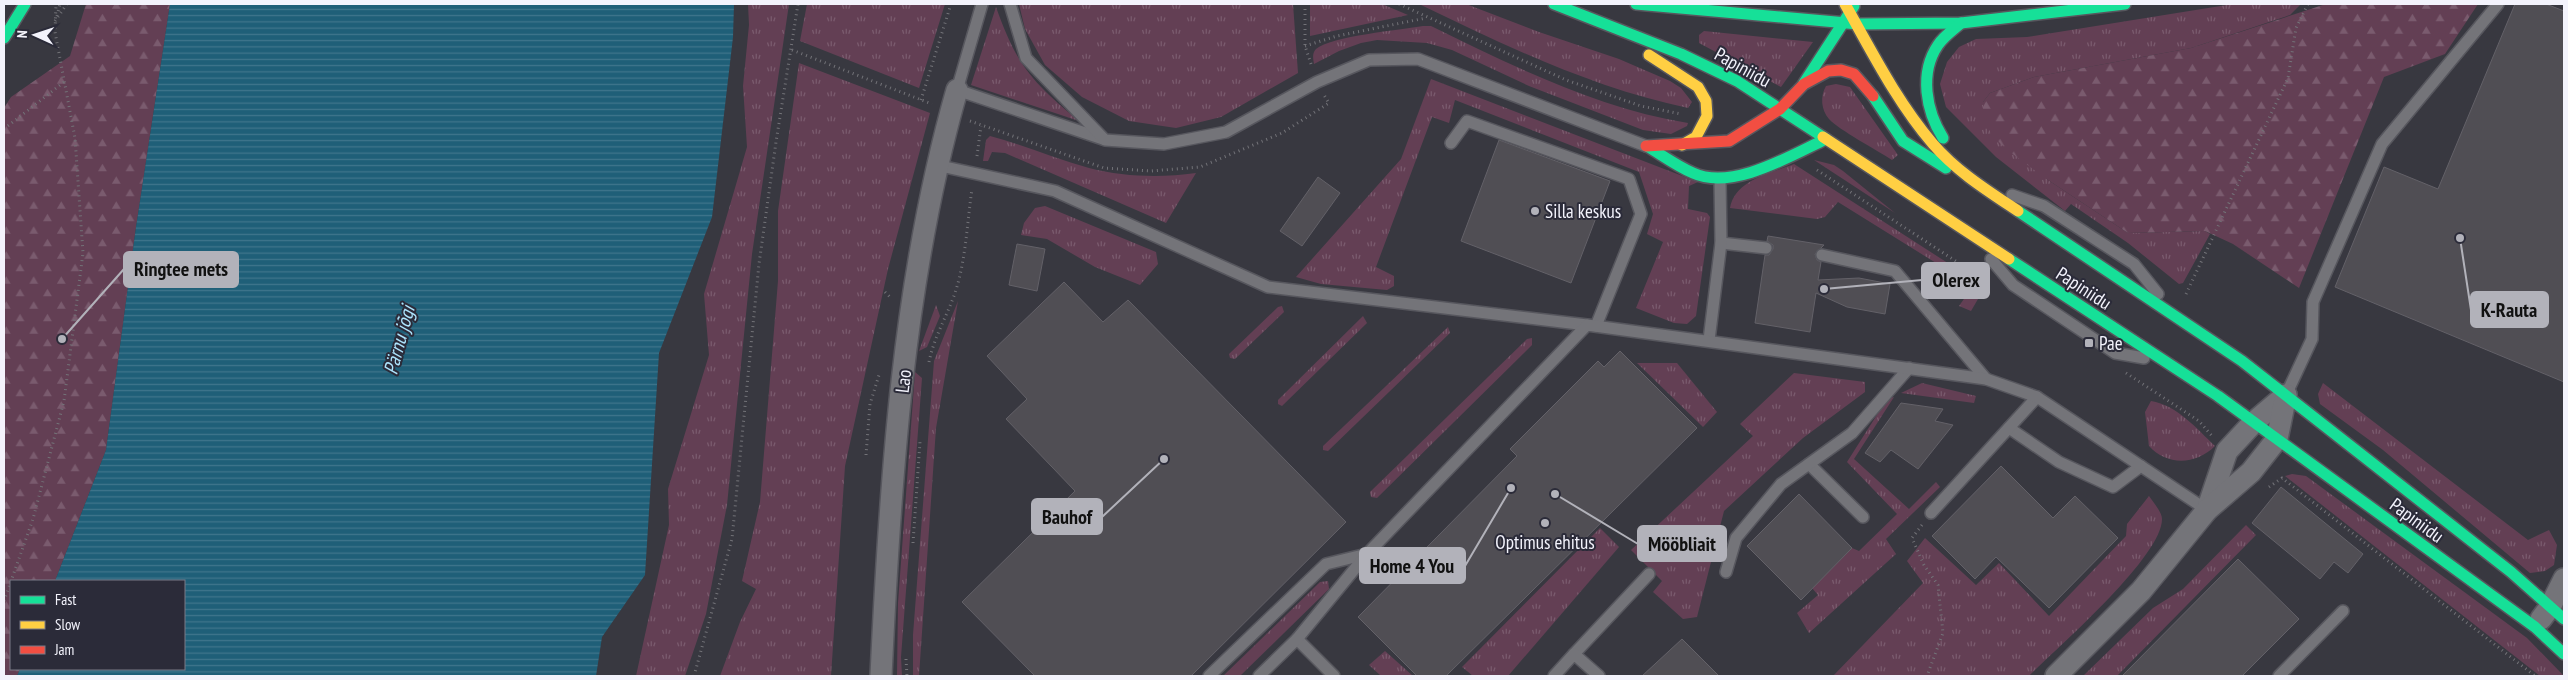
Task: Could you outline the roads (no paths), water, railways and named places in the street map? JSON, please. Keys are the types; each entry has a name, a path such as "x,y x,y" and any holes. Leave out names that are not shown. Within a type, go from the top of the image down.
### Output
{"main road":[{"path":"4,38 25,4"},
{"name":"Papiniidu","path":"1554,4 1681,54 1737,81 1826,138 2165,362 2277,439 2535,627 2564,654"},
{"path":"1636,4 1858,24 1960,23 2125,4"},
{"path":"1646,146 1729,141 1780,109 1804,84 1851,6"},
{"name":"Papiniidu","path":"1851,6 1873,58 1896,95 1934,145 1979,185 2242,361 2496,560 2557,613"},
{"path":"1600,22 1698,87 1706,101 1707,116 1696,137 1682,145"},
{"path":"1960,23 1939,44 1931,58 1927,81 1927,101 1935,127 1979,185"},
{"path":"1804,84 1828,71 1841,70 1854,74 1868,89 1903,140 1933,161 1979,185"},
{"path":"1646,146 1694,174 1720,180 1766,167 1826,138"}],"street":[{"name":"Lao","path":"881,676 885,599 902,383 936,165 956,90"},
{"path":"2207,510 2227,451 2253,423 2286,395"},
{"path":"2056,676 2141,591 2207,510 2251,472 2277,439 2286,395"},
{"path":"2535,627 2557,613 2564,579"}],"lane":[{"path":"982,4 956,90 1105,140 1164,144 1226,132 1316,82 1369,60 1418,59 1646,146"},
{"path":"1010,4 1026,58 1105,140"},
{"path":"2286,395 2312,339 2313,302 2382,144 2498,4"},
{"path":"1259,676 1297,639 1368,554 1592,326 1641,214 1629,179 1467,120 1451,143"},
{"path":"936,165 1055,191 1268,287 1708,340 1986,379 2037,397 2207,510"},
{"path":"1708,340 1721,243 1720,180"},
{"path":"1979,185 2044,206 2134,264 2176,317"},
{"path":"1971,234 2013,285 2067,322 2115,352 2165,362"},
{"path":"1721,243 1766,248"},
{"path":"1822,255 1896,271 1986,379"},
{"path":"1726,572 1736,538 1781,484 1852,433 1909,368"},
{"path":"1931,513 2037,397"},
{"path":"2009,428 2059,462 2113,488 2141,466"},
{"path":"1808,464 1863,517"},
{"path":"1209,676 1326,564 1368,554"},
{"path":"1554,676 1649,574"},
{"path":"2278,676 2343,610"},
{"path":"1297,639 1334,676"},
{"path":"1574,654 1599,676"}],"water":[{"name":"Pärnu jõgi","path":"170,4 734,4 733,37 712,217 659,353 645,575 602,637 596,676 17,676 20,670 185,670 185,580 55,580 106,450 136,227"}],"place":[{"name":"Silla keskus","path":"1535,211"},
{"name":"K-Rauta","path":"2460,238"},
{"name":"Olerex","path":"1824,289"},
{"name":"Ringtee mets","path":"62,339"},
{"name":"Pae","path":"2089,343"},
{"name":"Bauhof","path":"1164,459"},
{"name":"Home 4 You","path":"1511,488"},
{"name":"Mööbliait","path":"1555,494"},
{"name":"Optimus ehitus","path":"1545,523"}]}
